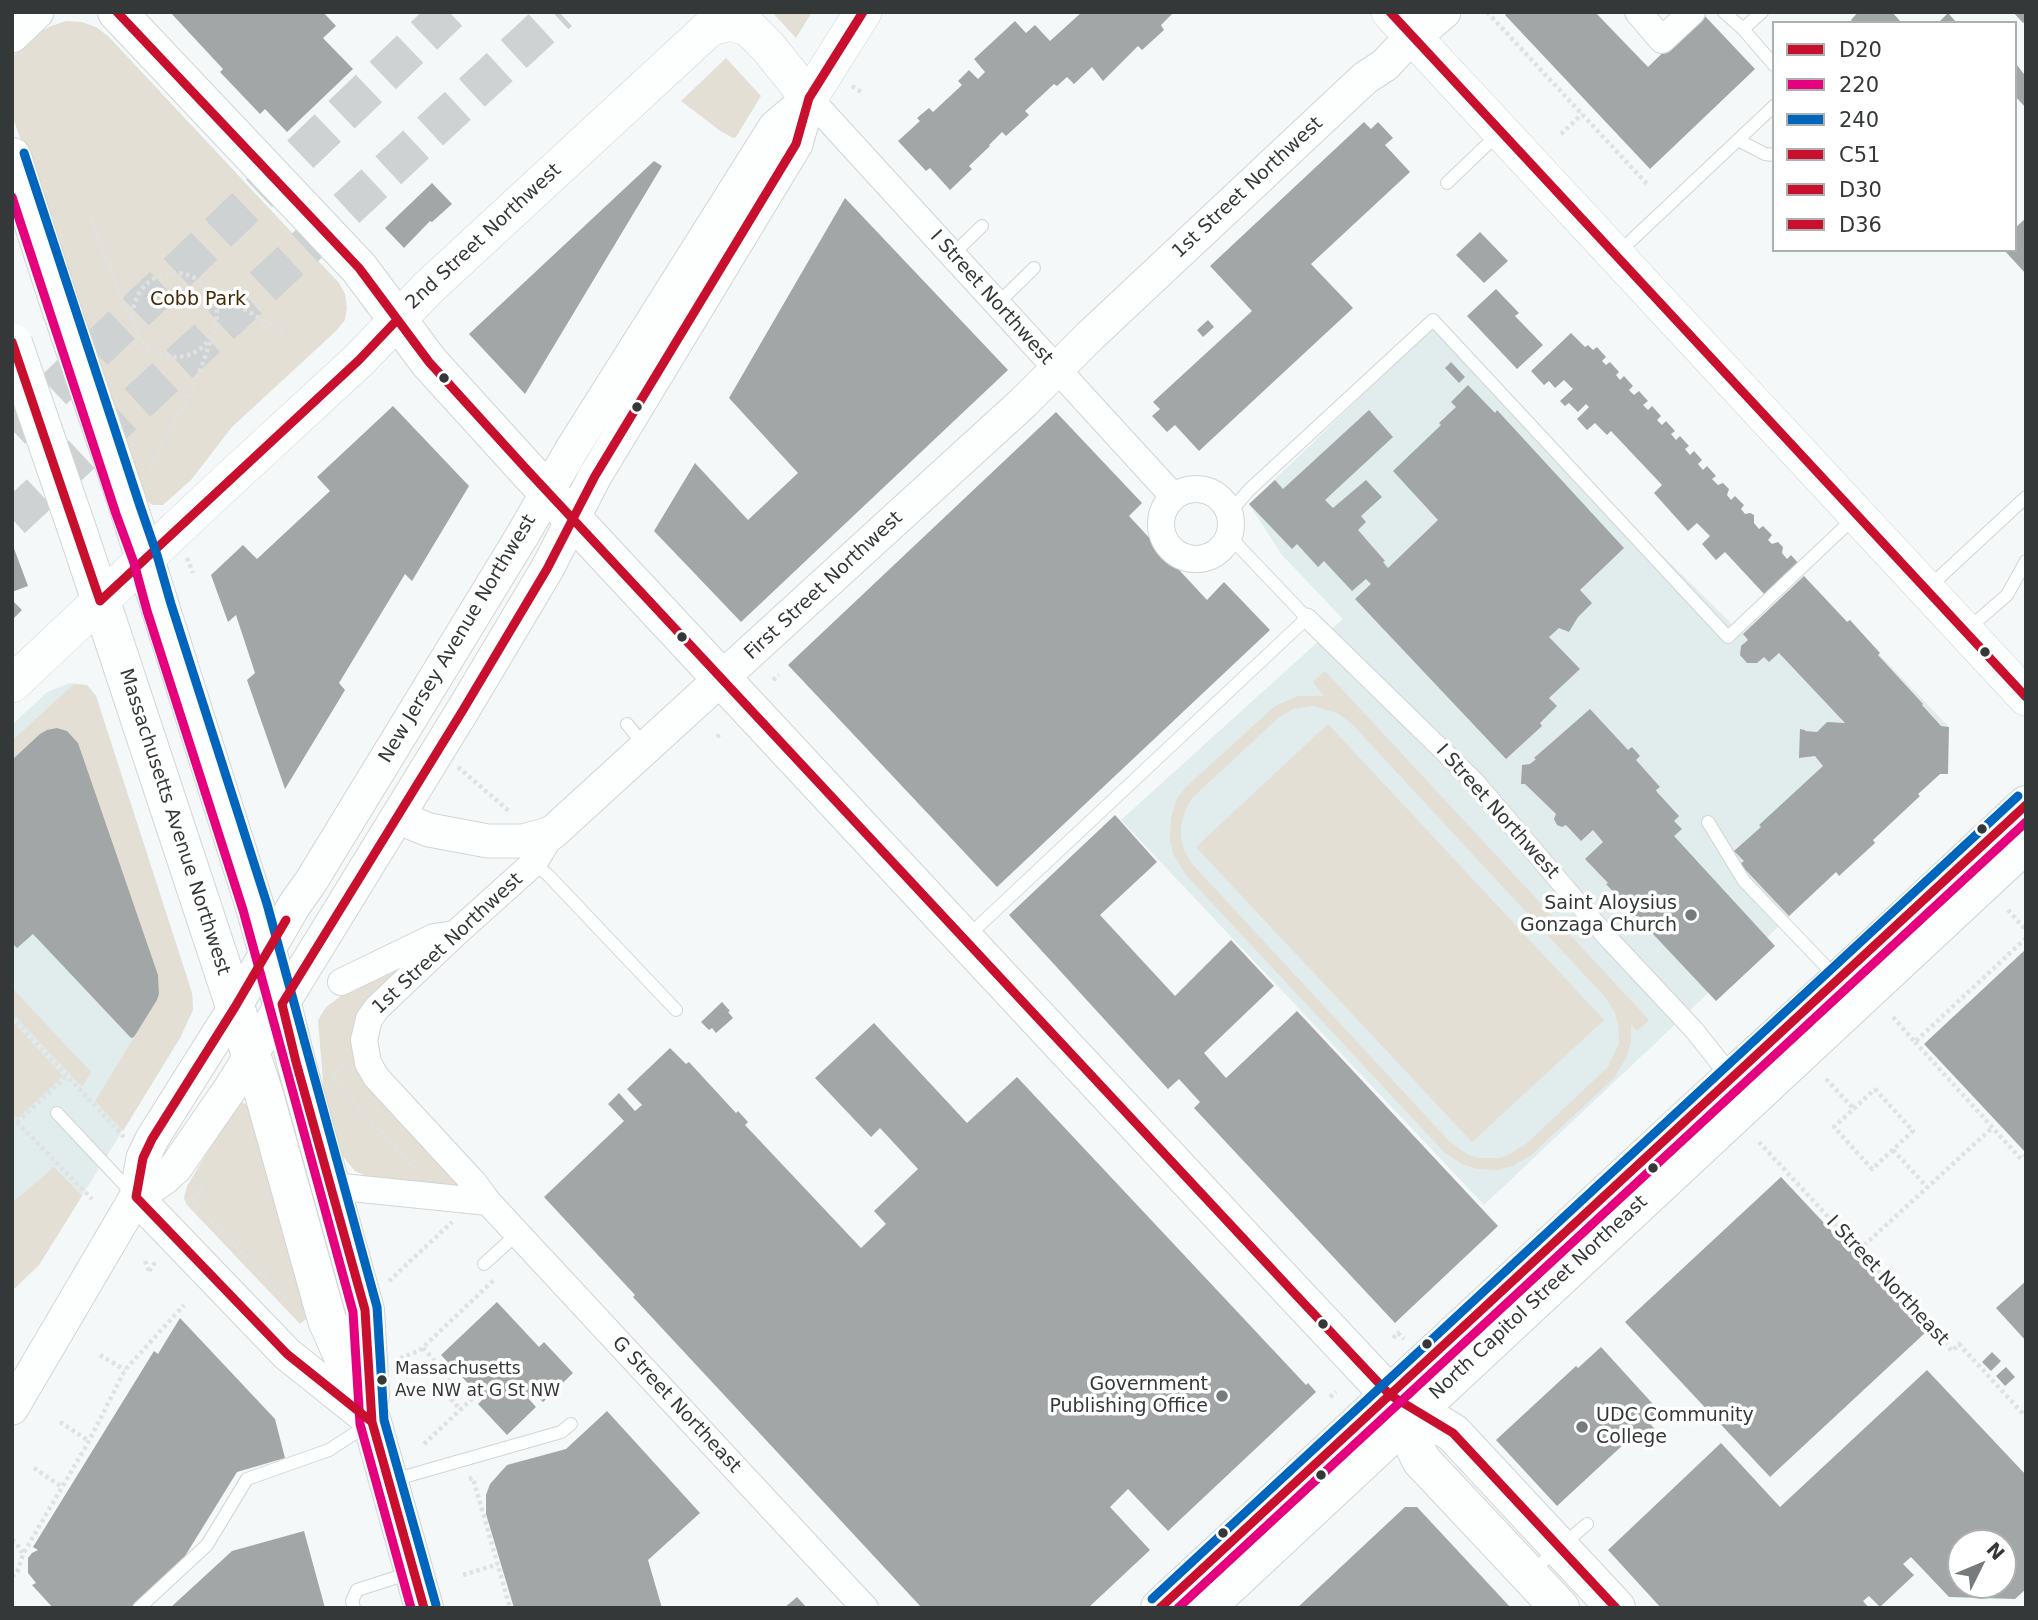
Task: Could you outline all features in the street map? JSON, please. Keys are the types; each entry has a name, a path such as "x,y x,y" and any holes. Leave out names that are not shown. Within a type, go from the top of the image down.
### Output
{"main road":[{"path":"117,12 359,268 429,362 547,491 1404,1410 1453,1433 1573,1536 1616,1608"},
{"name":"New Jersey Avenue Northwest","path":"809,97 863,12"},
{"name":"2nd Street Northwest","path":"12,684 359,360 429,287 712,27 731,17 748,27 809,97"},
{"path":"1402,25 2026,697"},
{"name":"Massachusetts Avenue Northwest","path":"12,157 57,296 137,486 146,559 159,607 255,907 365,1310 372,1422"},
{"name":"Massachusetts Avenue Northwest","path":"13,342 251,1055 327,1320 372,1422 419,1590"},
{"path":"1849,990 2026,805"},
{"path":"1849,990 2026,843"},
{"name":"North Capitol Street Northeast","path":"1404,1410 1559,1259 1849,990"},
{"path":"1404,1410 1421,1460 1560,1608"},
{"path":"1160,1608 1208,1599 1404,1410"}],"street":[{"path":"12,36 37,12"},
{"name":"1st Street Northwest","path":"1056,369 1364,78 1385,65 1398,51 1402,25 1444,12"},
{"path":"1638,12 1662,40 1692,12"},
{"name":"I Street Northwest","path":"809,97 1174,497 1195,489 1216,495 1224,503 1229,525"},
{"name":"New Jersey Avenue Northwest","path":"12,1408 136,1197 143,1158 152,1139 268,953 295,904 547,491 775,127 809,97"},
{"name":"New Jersey Avenue Northwest","path":"136,1197 176,1167 230,1089 397,817 547,569 595,475 796,144 809,97"},
{"name":"First Street Northwest","path":"397,817 429,830 488,841 523,841 552,832 637,736 722,679 1014,411 1056,369"},
{"path":"1174,497 1166,506 1161,528 1171,550 1181,556 1204,559 1215,554 1224,546 1229,525"},
{"name":"I Street Northwest","path":"1307,618 1475,782 1606,936 1695,1030 1741,1089"},
{"name":"1st Street Northwest","path":"368,1063 364,1040 369,1019 377,1008 534,863 552,832"},
{"path":"341,982 434,937 456,933"},
{"name":"G Street Northeast","path":"368,1063 376,1077 517,1234 865,1608"},
{"path":"332,1186 488,1202"},
{"path":"136,1197 287,1354 372,1422"}],"lane":[{"path":"1724,12 1743,29 1772,63"},
{"path":"1743,29 1762,12"},
{"path":"1616,255 1772,108"},
{"path":"1447,183 1501,132"},
{"path":"1738,140 1772,155"},
{"path":"952,255 982,226"},
{"path":"997,304 1034,268"},
{"path":"1229,525 1249,490 1433,320 1728,637 1857,515"},
{"path":"1926,589 2026,497"},
{"name":"I Street Northwest","path":"1229,525 1307,618"},
{"path":"1965,632 2007,595 2026,561"},
{"path":"965,939 1307,618"},
{"path":"1708,822 1744,881 1849,990"},
{"path":"534,863 676,1010"},
{"path":"57,1113 136,1197"},
{"path":"484,1264 517,1234"},
{"path":"139,1608 207,1545 247,1479 329,1450 372,1422"},
{"path":"389,1482 561,1432 570,1424"},
{"path":"1528,1574 1573,1536"},
{"path":"354,1608 352,1601 357,1590 419,1590"}],"path":[{"path":"1487,12 1648,185"},
{"path":"852,86 861,92"},
{"path":"1561,134 1582,114"},
{"path":"90,217 122,301 139,338 149,349 176,358 190,355 202,348 212,337"},
{"path":"134,325 132,311 144,286 168,273 182,273 195,278 282,332"},
{"path":"137,486 194,387 212,337 217,311 206,286"},
{"path":"186,554 192,572"},
{"path":"773,680 779,675"},
{"path":"457,767 512,814"},
{"path":"2008,910 2026,930"},
{"path":"1915,1042 2026,938"},
{"path":"12,1017 127,1140"},
{"path":"1893,1017 2021,1159 2026,1155"},
{"path":"18,1122 67,1076"},
{"path":"332,1077 419,1173"},
{"path":"1826,1079 1854,1109"},
{"path":"1875,1089 1913,1131 1872,1169 1834,1127 1854,1109 1875,1089"},
{"path":"12,1117 96,1208"},
{"path":"1859,1250 1993,1127"},
{"name":"I Street Northeast","path":"1759,1142 1952,1351 1959,1344 2026,1417"},
{"path":"1893,1150 1927,1187"},
{"path":"185,1200 193,1201 290,1303"},
{"path":"381,1288 455,1220"},
{"path":"145,1261 149,1270 156,1261"},
{"path":"400,1358 419,1351 499,1276"},
{"path":"12,1577 89,1441 125,1370 184,1305"},
{"path":"1393,1338 1398,1333 1404,1339"},
{"path":"422,1348 451,1379 446,1384 456,1395 451,1399 460,1409"},
{"path":"100,1355 125,1370"},
{"path":"1330,1397 1336,1392"},
{"path":"424,1444 478,1394"},
{"path":"60,1422 89,1441"},
{"path":"34,1468 62,1487"},
{"path":"461,1482 473,1478 510,1608"},
{"path":"12,1540 23,1554"},
{"path":"463,1575 498,1564"}],"shaded area":[{"path":"1432,328 1742,634 1804,576 1949,727 1941,726 1940,774 1484,1205 1121,820 1343,619 1282,555 1249,504"},
{"path":"70,683 87,685 96,696 192,993 193,1010 180,1038 39,1265 12,1291 12,725 47,692"}],"green space":[{"path":"772,12 812,12 796,38"},
{"name":"Cobb Park","path":"66,21 82,22 96,27 108,36 339,283 345,294 345,320 336,331 232,427 191,480 163,505 153,505 144,497 12,115 12,57 40,32"},
{"path":"726,58 761,96 733,138 681,101"},
{"path":"1325,671 1649,1020 1637,1031 1631,1025 1627,1056 1614,1078 1530,1156 1512,1166 1497,1170 1477,1169 1462,1164 1445,1153 1187,876 1173,854 1170,839 1171,818 1177,799 1186,787 1275,706 1298,696 1324,696 1313,682","holes":["1313,706 1337,713 1351,723 1605,997 1614,1011 1618,1023 1619,1044 1608,1067 1526,1144 1508,1155 1500,1158 1479,1158 1467,1154 1450,1142 1192,864 1184,850 1181,825 1192,798 1278,718 1293,709"]},
{"path":"74,684 87,685 96,696 192,993 193,1010 180,1038 123,1131 95,1101 157,1000 158,975 75,739 67,731 57,728 47,730 12,760 12,741"},
{"path":"1328,724 1604,1020 1472,1142 1196,847"},
{"path":"407,962 358,1026 465,1187 368,1177 355,1171 335,1147 325,1105 318,1020 326,1007 348,991"},
{"path":"12,988 91,1072 82,1087 12,1013"},
{"path":"12,1021 63,1076 18,1118 12,1113"},
{"path":"241,1102 249,1105 307,1318 300,1324 188,1206 184,1198 187,1186 235,1107"},
{"path":"54,1167 82,1196 39,1265 15,1288 12,1284 12,1203"}],"building":[{"path":"170,12 323,12 336,26 323,38 353,69 287,132 265,109 260,114 220,72 223,69"},
{"path":"1082,12 1174,12 1161,25 1164,30 1142,50 1138,46 1103,81 1092,67 1074,84 1067,77 1057,86 1054,84 1025,111 1029,115 1006,136 1002,132 969,166 972,169 950,190 930,168 926,171 898,141 920,121 917,118 929,108 933,112 962,85 958,81 969,70 978,79 985,72 974,59 1015,21 1026,33 1035,25 1050,41"},
{"path":"1508,12 1595,12 1648,67 1703,14 1755,69 1650,169 1505,15"},
{"path":"1858,12 1892,12 1900,21 1852,21"},
{"path":"2013,12 2026,12 2026,20 2023,23"},
{"path":"1948,13 1955,21 1940,21"},
{"path":"2017,65 2024,74 2026,72 2024,106 2017,98"},
{"path":"1364,122 1371,129 1378,122 1393,138 1385,145 1410,172 1311,264 1353,308 1199,451 1175,425 1167,432 1152,416 1160,409 1153,402 1252,311 1210,266"},
{"path":"654,161 662,166 525,394 469,334"},
{"path":"432,183 452,204 430,221 404,248 385,228"},
{"path":"845,198 1008,370 741,622 654,531 695,463 748,520 798,473 729,398"},
{"path":"2026,218 2026,274 2006,252 2017,252 2017,226"},
{"path":"1480,232 1508,261 1484,283 1456,255"},
{"path":"1496,289 1519,313 1515,316 1543,345 1517,369 1467,316"},
{"path":"1208,320 1214,327 1203,337 1197,330"},
{"path":"1571,333 1585,347 1588,345 1593,350 1597,347 1606,357 1602,361 1606,365 1610,362 1619,372 1616,375 1620,380 1624,376 1633,386 1629,390 1634,395 1639,391 1648,401 1643,405 1648,410 1652,406 1661,416 1657,420 1662,425 1666,421 1675,431 1671,434 1676,440 1680,436 1689,446 1685,449 1690,455 1694,451 1702,460 1698,464 1703,470 1707,466 1716,476 1712,479 1718,485 1723,483 1729,489 1727,495 1731,500 1735,496 1744,505 1741,509 1745,514 1754,515 1754,523 1759,529 1763,526 1772,535 1768,540 1772,544 1778,542 1787,559 1791,555 1800,565 1766,596 1725,552 1716,560 1702,544 1710,536 1697,523 1688,531 1654,493 1662,485 1611,431 1607,435 1595,423 1587,430 1577,419 1589,407 1586,404 1578,412 1569,403 1565,406 1560,401 1573,389 1564,380 1555,388 1549,381 1544,385 1531,371"},
{"path":"1451,362 1465,377 1459,383 1445,368"},
{"path":"1468,385 1495,413 1497,410 1624,548 1580,590 1592,603 1578,617 1569,632 1559,628 1549,637 1580,669 1549,698 1557,706 1540,723 1542,726 1506,759 1355,599 1371,584 1366,579 1352,591 1324,561 1318,567 1297,544 1292,549 1249,504 1275,480 1283,489 1369,410 1393,437 1325,500 1333,508 1366,480 1382,497 1361,516 1366,522 1358,530 1388,568 1438,520 1393,471 1441,425 1439,423 1456,407 1451,402"},
{"path":"393,406 469,486 412,581 405,574 339,683 345,690 285,789 247,680 255,673 236,615 228,622 211,575 243,545 257,559 330,491 317,477"},
{"path":"1056,412 1142,503 1129,516 1207,600 1224,582 1270,630 997,887 788,665"},
{"path":"12,543 28,586 12,592"},
{"path":"1804,576 1847,622 1850,620 1941,726 1949,727 1948,774 1940,774 1873,840 1875,843 1839,876 1836,872 1789,916 1740,864 1744,861 1734,851 1823,766 1815,756 1799,758 1800,729 1817,732 1827,722 1845,723 1779,653 1769,662 1764,657 1757,663 1747,663 1740,655 1741,646 1748,640 1743,634"},
{"path":"12,600 22,610 12,620"},
{"name":"Saint Aloysius Gonzaga Church","path":"1590,709 1628,750 1632,747 1640,756 1636,760 1660,787 1657,792 1679,816 1674,821 1682,829 1674,836 1775,946 1716,1001 1585,859 1603,842 1593,830 1581,841 1566,825 1557,825 1554,819 1556,814 1525,784 1521,784 1522,765 1530,764"},
{"path":"57,728 67,731 78,743 158,975 157,1000 131,1038 33,934 17,948 12,943 12,760 40,734"},
{"path":"1115,815 1157,862 1100,915 1175,996 1231,940 1274,986 1204,1053 1226,1078 1297,1011 1498,1226 1395,1323 1194,1108 1200,1102 1179,1079 1168,1089 1009,915"},
{"path":"2026,949 2026,1153 1924,1044"},
{"path":"722,1002 733,1018 716,1033 701,1022"},
{"name":"Government Publishing Office","path":"874,1023 967,1123 1017,1077 1306,1385 1308,1383 1316,1392 1168,1531 1128,1489 1110,1507 1150,1550 1088,1608 922,1608 633,1297 635,1295 544,1197 624,1121 608,1104 619,1093 635,1111 642,1105 627,1089 670,1048 686,1064 689,1062 736,1113 738,1111 748,1122 745,1125 861,1248 886,1224 874,1211 918,1169 880,1128 871,1137 815,1078"},
{"path":"1781,1177 1926,1332 1770,1477 1625,1322"},
{"path":"2026,1281 2026,1341 1996,1308"},
{"path":"497,1302 539,1347 544,1342 573,1373 543,1402 534,1393 528,1398 536,1407 507,1435 478,1404 483,1399 441,1355"},
{"path":"180,1318 275,1419 285,1458 237,1472 177,1569 135,1608 53,1608 32,1585 36,1583 28,1573 28,1558 38,1550 33,1547 154,1351 158,1354"},
{"name":"UDC Community College","path":"1601,1347 1662,1414 1651,1425 1660,1441 1654,1447 1638,1431 1557,1506 1496,1440 1576,1366 1578,1368"},
{"path":"1992,1352 2001,1361 1991,1371 1982,1362"},
{"path":"2006,1367 2015,1377 2005,1386 1996,1376"},
{"path":"1927,1370 2026,1475 2026,1589 2017,1597 2017,1529 1947,1529 1947,1595 1911,1557 1903,1564 1914,1575 1880,1607 1869,1596 1863,1601 1869,1608 1661,1608 1608,1550 1721,1443 1780,1507"},
{"path":"607,1411 700,1513 648,1560 662,1608 514,1608 486,1514 486,1495 490,1484 507,1465 566,1449"},
{"path":"1405,1507 1417,1507 1511,1608 1297,1608"},
{"path":"304,1531 325,1608 170,1608 232,1551"},
{"path":"797,1597 807,1608 784,1608"}],"tunnel":[{"path":"12,430 449,12"},
{"path":"12,519 559,12"}],"transit line":[{"name":"D20","path":"117,12 359,268 429,362 529,472 1296,1295 1390,1395 1453,1433 1616,1608"},
{"name":"C51","path":"424,1608 372,1422 365,1310 282,1004 463,710 547,569 595,476 796,144 809,98 863,12"},
{"name":"D36","path":"1390,12 2026,697"},
{"name":"240","path":"24,153 157,555 267,904 377,1307 384,1420 436,1605"},
{"name":"220","path":"12,197 134,563 243,910 353,1312 360,1424 411,1608"},
{"name":"D20","path":"100,601 359,360 397,320"},
{"name":"D20","path":"12,342 100,601"},
{"name":"240","path":"1152,1599 2018,796"},
{"name":"D30","path":"1160,1608 2026,805"},
{"name":"220","path":"1178,1608 2026,822"},
{"name":"C51","path":"286,920 152,1139 143,1158 136,1197 287,1354 372,1422"}],"place":[{"name":"Saint Aloysius Gonzaga Church","path":"1691,915"},
{"name":"Massachusetts Ave NW at G St NW","path":"382,1380"},
{"name":"Government Publishing Office","path":"1222,1396"},
{"name":"UDC Community College","path":"1582,1427"}]}
